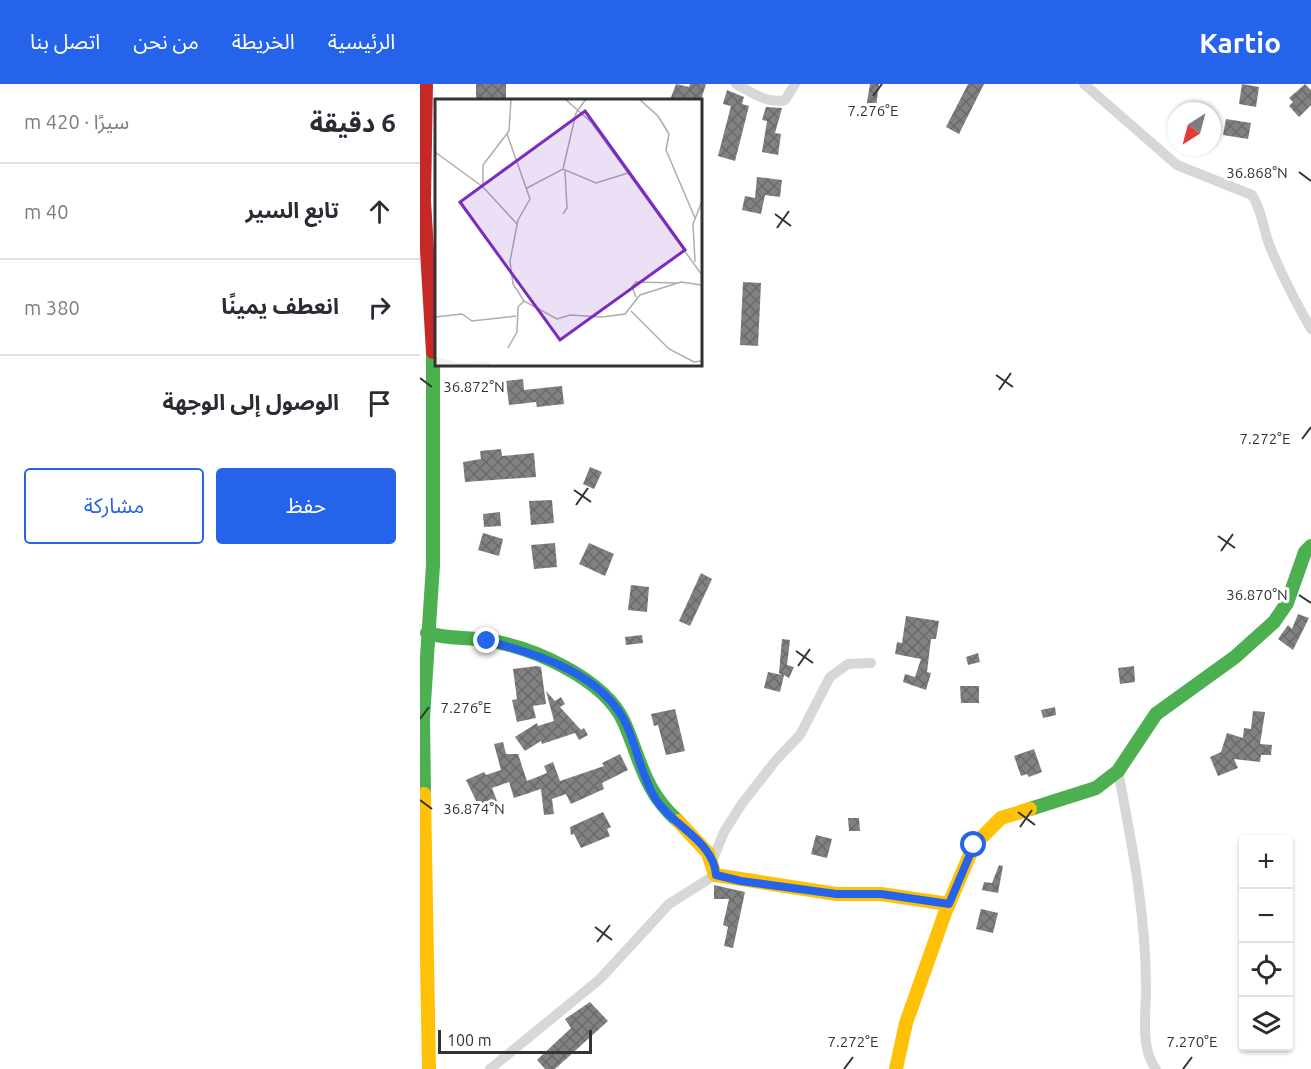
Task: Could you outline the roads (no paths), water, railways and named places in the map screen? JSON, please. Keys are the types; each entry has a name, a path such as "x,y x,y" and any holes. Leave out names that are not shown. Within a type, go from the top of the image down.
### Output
{"street":[{"path":"426,84 424,200 434,370 433,565 423,718 429,1069"},
{"path":"736,84 762,98 777,102 785,100 795,84"},
{"path":"1084,84 1177,165 1252,195 1278,264 1311,329"},
{"path":"896,1069 906,1023 949,904 974,845 1001,819 1096,788 1118,771 1156,714 1235,657 1274,622 1287,603 1300,572 1305,552 1311,546"},
{"path":"427,633 449,639 487,641 511,647 547,660 577,675 611,698 626,725 655,799 713,859"},
{"path":"716,875 713,859 724,832 741,805 776,759 800,735 830,677 848,664 871,663"},
{"path":"1118,771 1146,935 1146,1041 1150,1066"},
{"path":"490,1069 600,979 669,904 716,875 741,881 836,894 881,894 949,904"}]}
